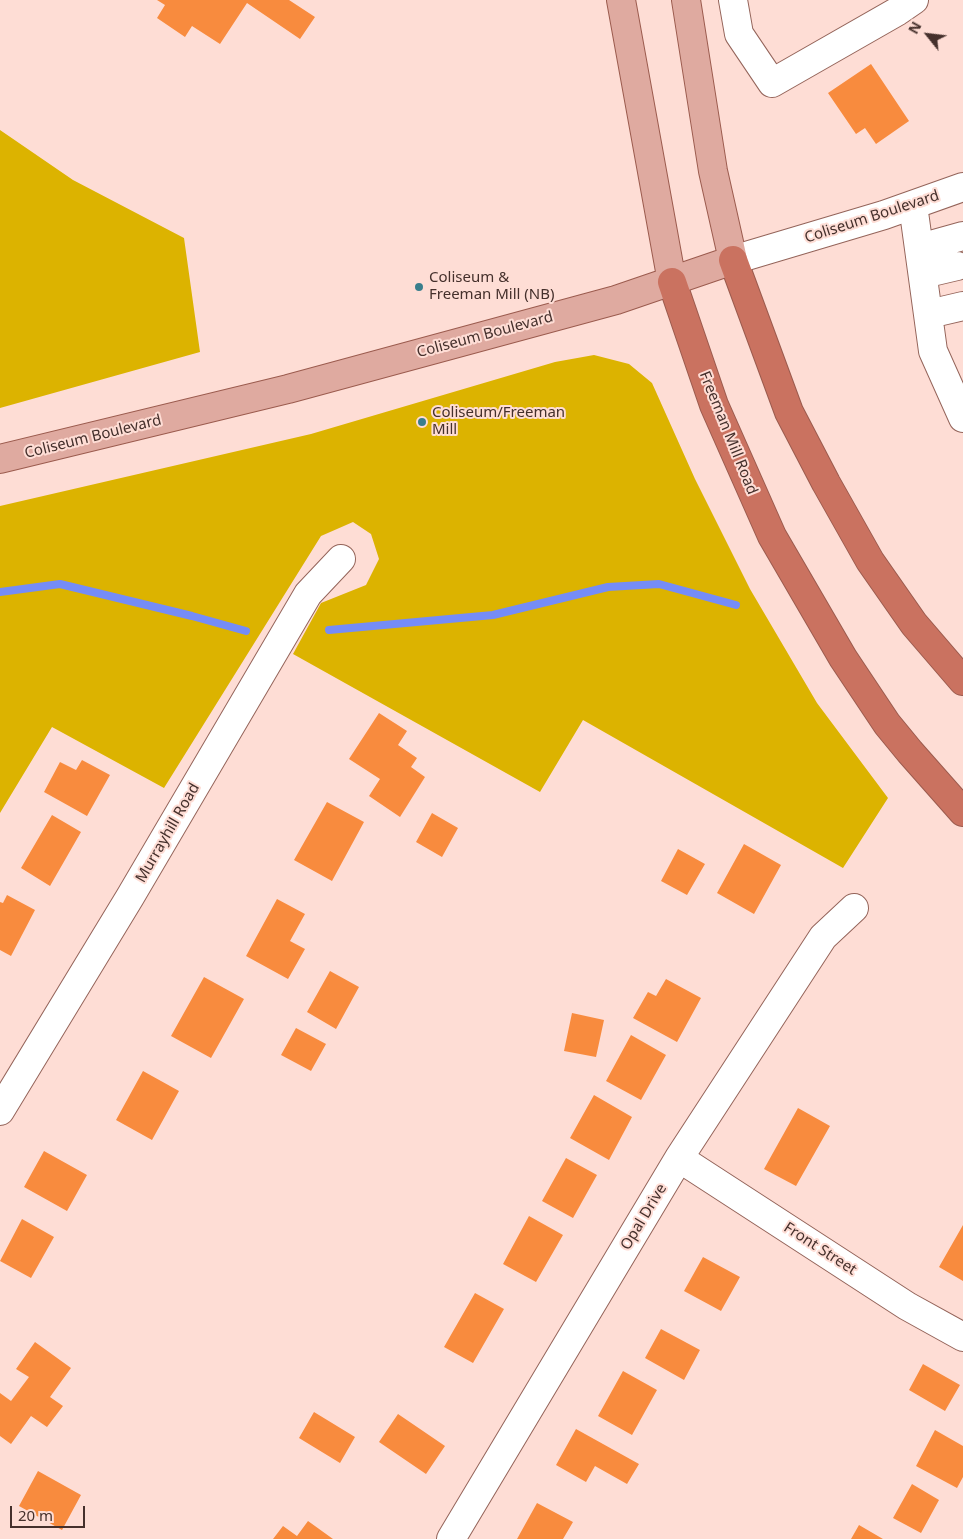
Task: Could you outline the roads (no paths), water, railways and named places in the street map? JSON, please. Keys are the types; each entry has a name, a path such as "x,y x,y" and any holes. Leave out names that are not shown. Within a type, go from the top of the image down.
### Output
{"highway":[{"path":"733,260 789,412 826,483 870,561 914,624 963,681"},
{"name":"Freeman Mill Road","path":"672,282 714,405 772,536 844,658 887,724 963,812"}],"main road":[{"name":"Freeman Mill Road","path":"621,0 672,282"},
{"path":"686,0 713,170 733,260"},
{"name":"Coliseum Boulevard","path":"0,459 298,386 616,300 733,260"}],"street":[{"path":"732,0 739,34 772,83 914,0"},
{"name":"Coliseum Boulevard","path":"733,260 963,188"},
{"path":"913,205 933,351 963,418"},
{"path":"922,261 963,236"},
{"path":"922,261 957,266"},
{"path":"929,314 963,306"},
{"name":"Murrayhill Road","path":"0,1111 130,896 308,594 341,559"},
{"name":"Opal Drive","path":"451,1539 679,1158 823,937 854,908"},
{"name":"Front Street","path":"679,1158 907,1306 963,1337"}],"waterway":[{"path":"0,592 60,584 246,631"},
{"path":"329,630 493,615 608,587 659,584 736,605"}],"place":[{"name":"Coliseum & Freeman Mill (NB)","path":"419,287"},
{"name":"Coliseum/Freeman Mill","path":"422,422"}]}
